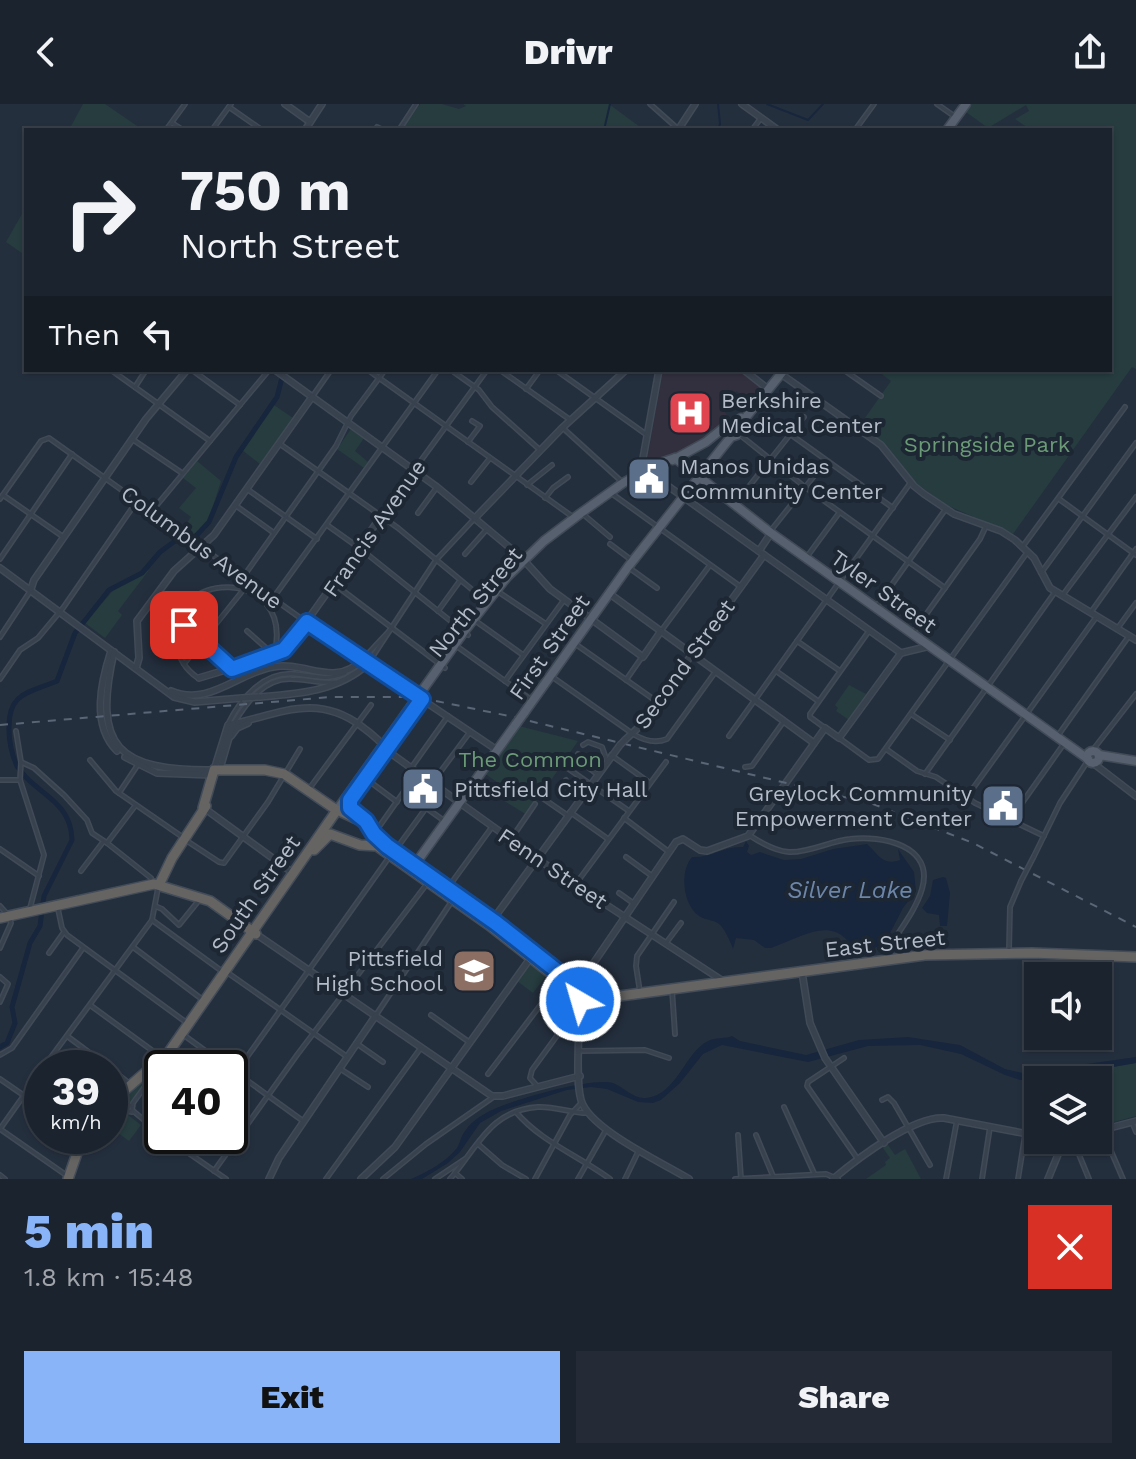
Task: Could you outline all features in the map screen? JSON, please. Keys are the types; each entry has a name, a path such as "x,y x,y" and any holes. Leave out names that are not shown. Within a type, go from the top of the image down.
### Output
{"highway":[{"path":"155,881 203,808 216,772 283,777 337,817 353,842"},
{"path":"337,817 357,818 392,854"},
{"name":"North Street","path":"314,850 337,817"},
{"name":"South Street","path":"170,1050 337,817"},
{"path":"314,850 329,834 380,848 445,888 454,898"},
{"name":"South Street","path":"293,876 314,850"},
{"path":"413,868 590,1000"},
{"path":"5,917 155,881 219,906 254,932"},
{"path":"428,882 445,888"},
{"name":"East Street","path":"576,989 595,995 672,989 925,955 1009,953 1134,957"},
{"path":"532,955 559,980 576,989"},
{"name":"East Street","path":"590,1000 640,992"},
{"name":"South Street","path":"128,1088 144,1075"},
{"path":"69,1178 76,1154"}],"main road":[{"path":"948,128 966,104"},
{"name":"North Street","path":"337,817 487,602 526,562 577,515 623,483 657,464 735,432 782,372"},
{"name":"First Street","path":"413,868 609,593 735,432"},
{"name":"Tyler Street","path":"675,458 839,582 1075,750 1093,759"},
{"path":"690,488 700,484 712,487"},
{"name":"North Street","path":"466,634 526,562"},
{"name":"North Street","path":"337,817 385,746"},
{"path":"1093,759 1136,761"},
{"path":"350,800 351,809 369,824 374,834"}],"street":[{"path":"168,128 185,104"},
{"path":"285,104 310,122"},
{"path":"306,128 322,104"},
{"path":"400,128 416,104"},
{"path":"650,104 676,128"},
{"path":"679,128 695,104"},
{"path":"742,104 775,128"},
{"path":"856,128 874,104"},
{"path":"937,104 956,118"},
{"path":"213,128 230,105 259,128"},
{"path":"754,128 761,118"},
{"path":"172,123 180,128"},
{"path":"114,372 210,441"},
{"path":"135,387 145,372"},
{"path":"0,637 31,590 34,580 132,439 159,403 188,372"},
{"path":"193,372 240,405"},
{"path":"152,511 240,405 273,372"},
{"path":"276,372 437,487 526,562 550,589 643,657"},
{"path":"136,668 139,657 136,624 149,604 198,544 214,535 330,372"},
{"path":"371,372 545,498 610,537"},
{"path":"274,655 277,624 268,605 239,583 384,372"},
{"path":"268,605 437,372"},
{"path":"454,372 474,387 540,450"},
{"name":"Francis Avenue","path":"199,678 274,655 292,642 485,372"},
{"path":"503,372 571,420"},
{"path":"526,389 539,372"},
{"path":"559,372 647,436"},
{"path":"1,571 170,694 186,700 315,691 347,679 365,662 416,594 436,560 515,475 624,372"},
{"path":"659,372 642,464 683,497 901,653"},
{"path":"747,372 768,389"},
{"path":"782,372 881,445 911,482 945,510 1001,531 1026,549 1045,583 1055,592 1136,640"},
{"path":"847,372 881,396"},
{"path":"870,631 809,715 872,761 886,749 1125,407"},
{"path":"735,504 804,417"},
{"path":"468,442 480,426 472,421"},
{"path":"562,428 623,483"},
{"path":"735,432 839,513 945,588"},
{"path":"790,434 893,508"},
{"name":"Columbus Avenue","path":"1,497 44,438 49,438 307,622 497,750"},
{"path":"132,439 183,474"},
{"path":"1041,574 1136,443"},
{"path":"279,444 382,516 487,602"},
{"path":"0,559 72,454"},
{"path":"471,482 490,458"},
{"path":"771,533 826,461"},
{"path":"527,485 552,465"},
{"path":"545,498 568,477"},
{"path":"729,736 911,482"},
{"path":"418,513 437,487"},
{"path":"247,489 317,539"},
{"path":"611,492 741,587"},
{"path":"1,497 64,538"},
{"path":"1062,596 1136,497"},
{"path":"1059,499 1135,552 1091,612"},
{"path":"0,679 20,650 38,638 60,611 137,501"},
{"path":"235,505 274,533"},
{"path":"876,607 945,510"},
{"path":"806,558 839,513"},
{"path":"327,525 466,634"},
{"path":"912,634 986,526"},
{"path":"465,554 487,528"},
{"name":"Second Street","path":"490,923 598,772 633,734 741,587 771,533"},
{"path":"610,544 657,588"},
{"path":"626,680 710,565"},
{"path":"438,611 460,581"},
{"path":"334,584 443,666"},
{"path":"199,678 184,664 177,647 178,623 188,603 200,593 224,586 244,589"},
{"path":"184,664 244,589"},
{"path":"925,774 1055,592"},
{"path":"500,593 546,624"},
{"path":"609,593 814,743"},
{"path":"505,681 564,600"},
{"path":"1117,629 1136,603"},
{"path":"149,604 202,641 232,669"},
{"path":"966,798 1097,616"},
{"path":"477,622 524,655"},
{"path":"247,631 274,655"},
{"path":"1010,820 1129,636"},
{"path":"797,641 840,671"},
{"path":"574,643 657,702"},
{"path":"457,646 533,700"},
{"path":"839,738 901,653 930,646"},
{"path":"113,651 106,701 110,735 120,749 138,763"},
{"path":"113,651 101,694 103,728 112,746 138,763 171,775 216,772"},
{"path":"110,669 121,657"},
{"path":"216,772 230,725 251,692 269,678 288,674 328,678 365,662"},
{"path":"154,681 173,692 193,697 272,667 296,666 329,675 352,669"},
{"path":"551,676 633,734 652,742 667,739 716,671"},
{"path":"776,671 818,702"},
{"path":"216,772 230,725 257,692 272,682 287,679 320,683 347,679"},
{"path":"1009,953 1010,907 1021,881 1060,803 1136,694"},
{"path":"307,792 371,705"},
{"name":"Fenn Street","path":"230,725 304,708 322,707 342,713 417,773 537,859 723,981"},
{"path":"911,714 950,740"},
{"path":"411,768 448,716"},
{"path":"227,743 237,728 256,719"},
{"path":"745,767 752,766 784,721"},
{"path":"686,1178 607,1129 588,1113 580,1092 576,989 679,839 704,851 726,846 749,835 825,728"},
{"path":"16,731 20,778 43,847 44,859 31,911"},
{"path":"432,783 470,732"},
{"path":"583,745 588,742 602,747 609,758 650,783"},
{"path":"90,760 119,793 223,864 300,749"},
{"path":"886,749 966,798 1044,836"},
{"path":"578,754 598,772"},
{"path":"577,759 598,772"},
{"path":"1093,759 1102,771 1136,796"},
{"path":"575,885 666,762"},
{"path":"119,793 138,763"},
{"path":"21,765 34,768 87,820 92,833 155,881 152,920 57,1050"},
{"path":"563,765 629,811"},
{"path":"374,834 417,773"},
{"path":"0,780 20,778"},
{"path":"365,778 397,802"},
{"path":"566,780 581,797"},
{"path":"404,792 446,822"},
{"path":"541,797 608,839"},
{"path":"511,839 535,804"},
{"path":"81,871 136,805"},
{"path":"203,808 293,876"},
{"path":"248,1056 426,808"},
{"path":"624,818 669,852"},
{"path":"445,888 492,826"},
{"path":"749,835 774,848 790,852 857,838 884,839 903,845 918,862 923,881 921,893 887,951 889,959"},
{"path":"0,849 39,876"},
{"path":"626,857 652,876"},
{"path":"214,1171 313,1033 428,882"},
{"path":"619,893 633,903"},
{"path":"155,906 179,925 201,898"},
{"path":"269,1179 274,1165 454,898"},
{"path":"640,992 636,962 651,933 674,902"},
{"path":"0,906 11,926 0,948"},
{"path":"53,907 64,932 189,1024"},
{"path":"152,920 346,1057"},
{"path":"666,943 681,923"},
{"path":"49,953 64,932"},
{"path":"254,932 494,1096"},
{"path":"0,1055 12,1048 84,947"},
{"path":"133,947 205,1001"},
{"path":"361,1179 395,1147 532,955"},
{"path":"802,971 810,1023 821,1050 884,1143"},
{"path":"0,1002 8,986 2,978"},
{"path":"488,1074 559,980"},
{"path":"576,989 580,1009 578,1020"},
{"path":"672,989 675,1034"},
{"path":"580,1009 590,1000"},
{"path":"90,1005 151,1050"},
{"path":"431,1015 469,1042"},
{"path":"538,1087 530,1078 532,1070 567,1022 578,1020"},
{"path":"182,1034 205,1050"},
{"path":"67,1036 86,1050"},
{"path":"356,1043 383,1062"},
{"path":"326,1179 422,1047"},
{"path":"580,1051 645,1050 669,1058"},
{"path":"844,1058 807,1084 858,1160"},
{"path":"339,1068 368,1087"},
{"path":"383,1179 494,1096 580,1078"},
{"path":"0,1079 24,1095 0,1129 69,1178"},
{"path":"128,1082 132,1085"},
{"path":"248,1082 303,1121"},
{"path":"144,1088 132,1105 125,1109 144,1121"},
{"path":"882,1100 890,1098 930,1165"},
{"path":"535,1179 582,1102"},
{"path":"450,1179 496,1122 516,1112 538,1107 588,1113"},
{"path":"784,1107 815,1174"},
{"path":"516,1112 530,1129 610,1179"},
{"path":"735,1179 815,1174 830,1174 835,1178 909,1126 930,1118 957,1120 1024,1134"},
{"path":"946,1179 957,1120"},
{"path":"1112,1127 1134,1122 1136,1132"},
{"path":"982,1179 990,1127"},
{"path":"578,1179 607,1129"},
{"path":"738,1135 741,1179"},
{"path":"756,1135 774,1177"},
{"path":"478,1144 502,1165 526,1179"},
{"path":"1018,1179 1024,1145"},
{"path":"625,1179 639,1150"},
{"path":"189,1154 226,1179"},
{"path":"1048,1179 1058,1154"},
{"path":"1079,1154 1088,1177 1079,1179"},
{"path":"1111,1154 1123,1179"},
{"path":"435,1179 467,1159"},
{"path":"455,1173 462,1179"},
{"path":"0,1175 5,1179"}],"shaded area":[{"name":"Berkshire Medical Center","path":"663,372 741,372 763,389 749,403 737,391 719,405 730,419 712,434 646,466"}],"green space":[{"path":"83,104 105,104 140,128 70,128"},
{"path":"420,104 442,104 459,109 466,106 463,104 609,104 641,128 403,128"},
{"name":"Springside Park","path":"972,104 1136,104 1136,369 1132,367 1013,534 944,504 916,483 884,444 860,425 891,381 879,372 1112,372 1112,128 1028,128 1015,119 1029,111 1026,105 988,128 966,112"},
{"path":"24,210 24,255 6,242"},
{"path":"274,405 293,418 260,464 242,450"},
{"path":"351,429 364,438 355,451 368,462 364,468 337,449"},
{"path":"197,461 221,481 209,519 192,537 182,530 191,517 179,508 196,488 183,478"},
{"path":"149,570 118,611 122,615 105,638 85,623 116,587"},
{"path":"849,685 868,695 849,720 836,711 838,708 835,705"},
{"name":"The Common","path":"519,726 578,741 527,815 493,794 501,785 484,773"},
{"path":"530,964 546,976 533,993 517,981"},
{"path":"1136,1063 1136,1116 1112,1123 1112,1067"},
{"path":"144,1080 128,1106 128,1094"},
{"path":"128,1115 141,1125 128,1140"},
{"path":"888,1145 895,1155 905,1149 921,1179 866,1179 886,1165 890,1158 883,1148"}],"water":[{"name":"Silver Lake","path":"746,841 749,846 747,852 751,855 760,852 784,860 867,844 889,862 900,860 898,849 914,872 916,891 903,908 886,941 864,955 855,953 838,933 829,930 807,934 771,948 765,948 754,940 736,938 733,949 720,924 702,918 689,904 684,879 692,857 743,847"},
{"path":"943,877 950,893 947,926 940,926 939,915 927,913 922,908 930,896 933,880"},
{"path":"732,1036 740,1041 806,1055 859,1040 908,1037 960,1045 1005,1069 1024,1073 1024,1080 1005,1075 961,1054 920,1045 868,1046 808,1062 722,1045 703,1054 680,1083 653,1103 638,1102 607,1089 591,1087 567,1090 501,1111 480,1123 460,1152 448,1163 422,1179 411,1179 447,1158 457,1148 471,1123 494,1109 539,1094 589,1083 613,1083 641,1098 657,1095 673,1082 700,1047 711,1040"},
{"path":"1136,1057 1136,1063 1112,1067 1072,1066"}],"waterway":[{"path":"604,128 610,104"},
{"path":"718,104 719,128"},
{"path":"767,104 808,120 823,104"},
{"path":"0,1047 7,1043 15,1023 12,1007 30,943 40,926 44,896 72,840 70,826 59,806 24,776 17,766 9,733 12,708 22,696 57,681 75,633 109,590 142,573 160,552 175,541 188,541 195,537 209,522 236,457 277,397 283,372"}],"railway":[{"path":"0,725 331,697 404,697"},
{"path":"436,701 873,804 973,843 1136,927"}],"place":[{"name":"Berkshire Medical Center","path":"690,413"},
{"name":"Manos Unidas Community Center","path":"649,479"},
{"name":"Pittsfield City Hall","path":"423,789"},
{"name":"Greylock Community Empowerment Center","path":"1003,806"},
{"name":"Pittsfield High School","path":"474,971"}],"route":[{"path":"184,625 232,669 284,650 307,622 422,699 350,800 350,808 371,826 374,834 387,846 496,923 571,982 578,989 580,1001"}]}
